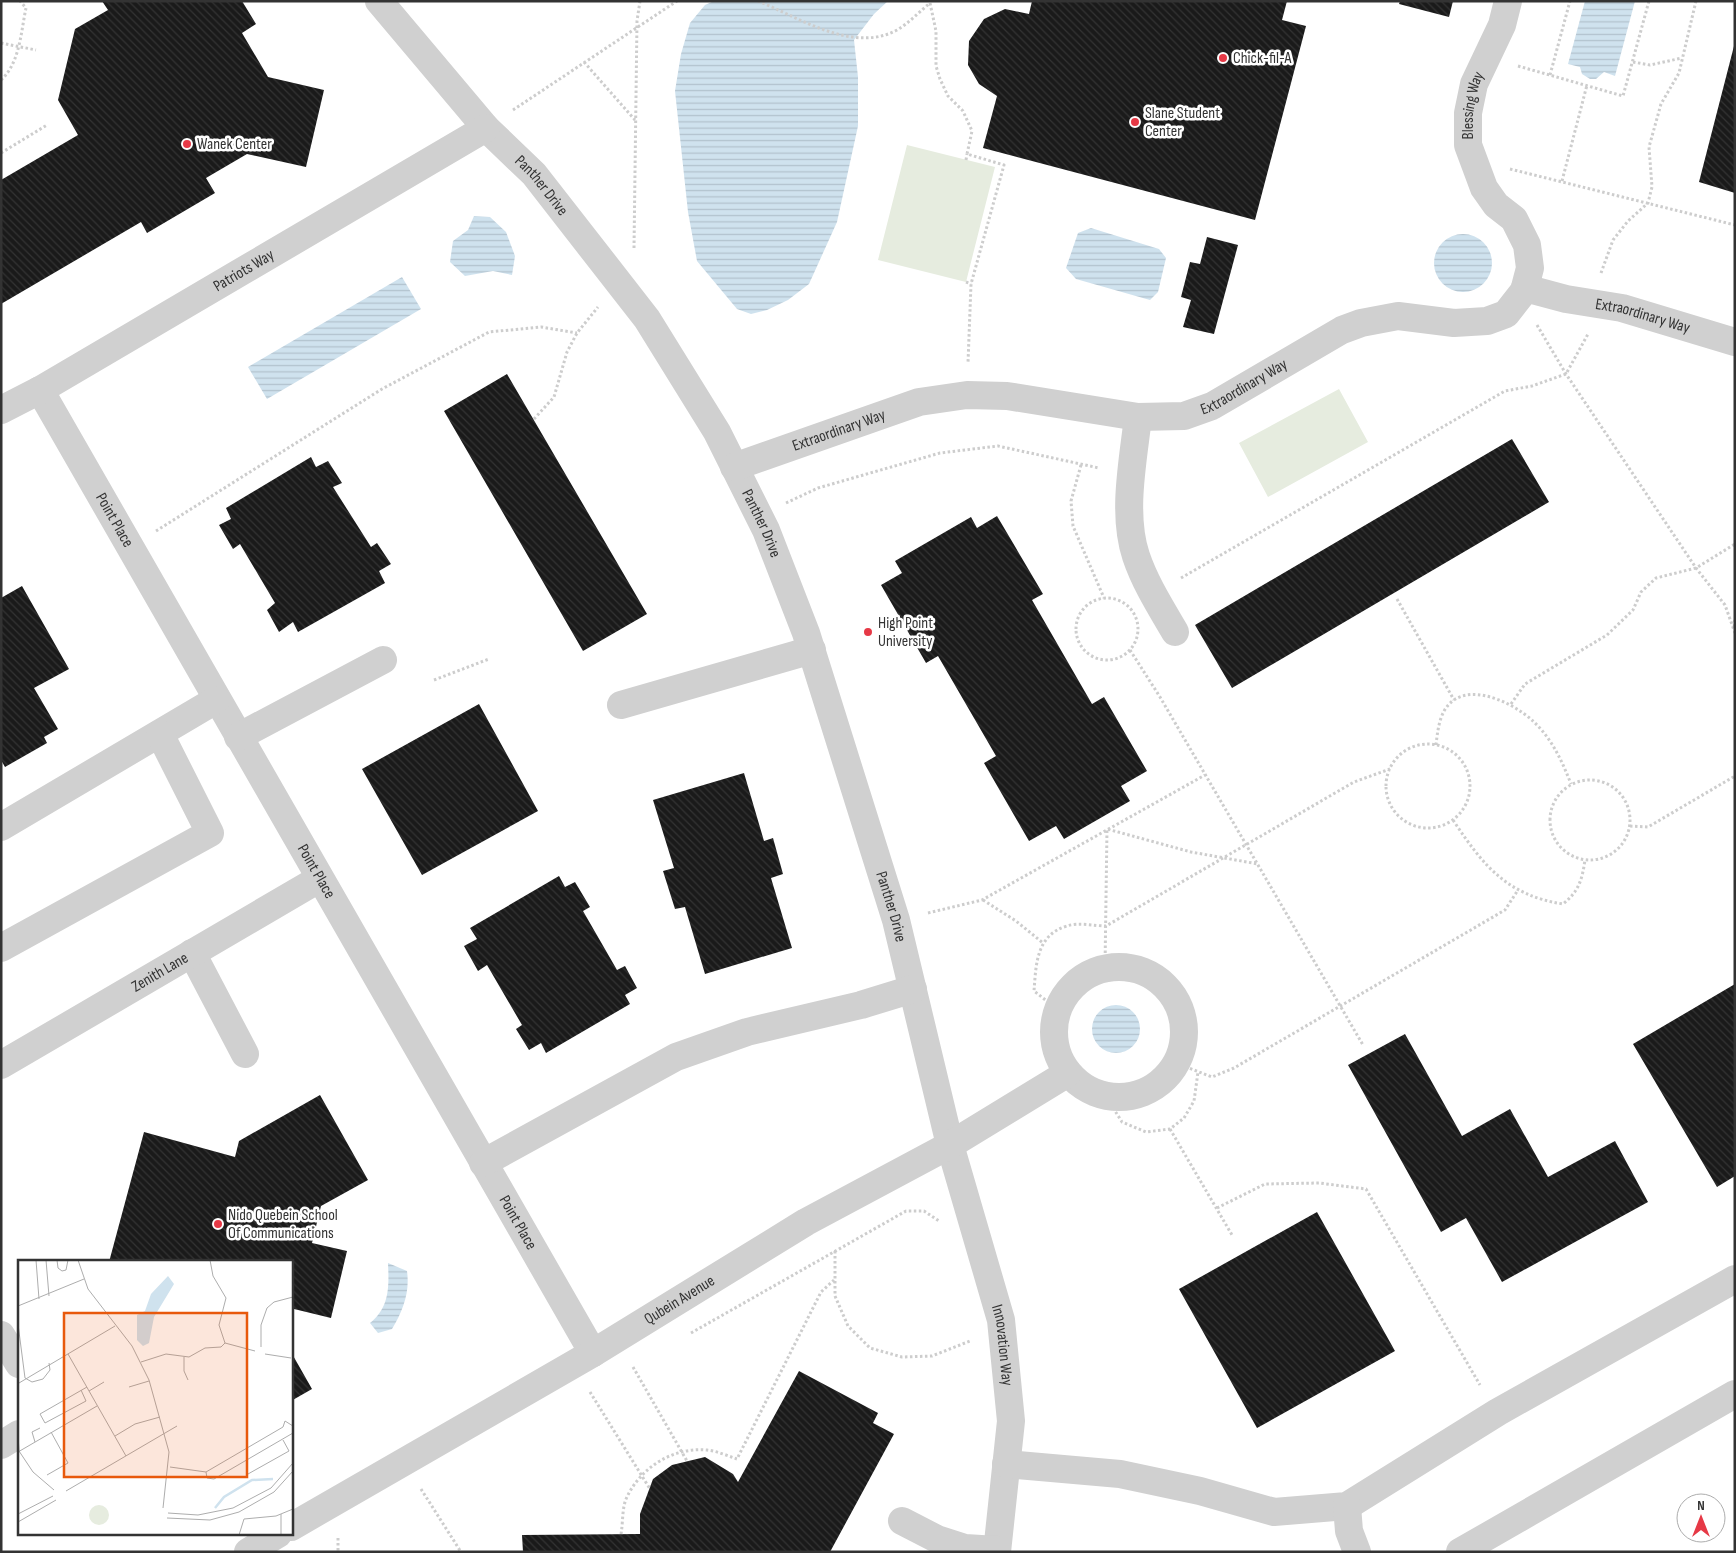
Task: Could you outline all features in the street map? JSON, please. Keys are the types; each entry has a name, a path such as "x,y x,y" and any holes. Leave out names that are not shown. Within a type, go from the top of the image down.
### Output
{"street":[{"name":"Panther Drive","path":"379,1 486,128 534,174 647,319 717,432 759,516 812,650 896,920 950,1145"},
{"name":"Blessing Way","path":"1508,1 1502,25 1474,84 1468,113 1468,145 1484,188 1496,205 1514,219 1527,245 1530,268 1522,292"},
{"name":"Patriots Way","path":"1,410 40,390 486,128"},
{"name":"Extraordinary Way","path":"734,466 919,402 967,395 1007,396 1138,418 1184,416 1204,410 1342,330 1361,323 1398,316 1454,323 1488,321 1506,314 1522,292 1622,308 1735,342"},
{"name":"Point Place","path":"40,390 216,700 593,1353"},
{"path":"1138,418 1132,473 1131,518 1136,555 1154,594 1175,632"},
{"path":"621,705 812,650"},
{"path":"238,737 383,660"},
{"path":"1,827 216,700"},
{"path":"1,948 210,833 160,734"},
{"name":"Zenith Lane","path":"1,1065 319,879"},
{"path":"192,953 245,1054"},
{"path":"1126,966 1147,972 1165,984 1177,1001 1184,1021 1183,1043 1187,1067 1138,1094 1122,1096 1105,1095 1085,1087 1068,1073 1059,1059 1054,1043 1053,1026 1057,1009 1068,990 1085,976 1105,968 1126,966"},
{"path":"483,1163 676,1057 747,1032 861,1005 912,989"},
{"name":"Qubein Avenue","path":"292,1526 593,1353 806,1222 950,1145 1068,1073"},
{"name":"Innovation Way","path":"950,1145 1001,1320 1011,1421 997,1551"},
{"path":"1006,1464 1120,1474 1200,1491 1274,1512 1347,1506 1498,1412 1735,1279"},
{"path":"1,1335 18,1362"},
{"path":"1460,1552 1735,1394"},
{"path":"1,1445 18,1435"},
{"path":"1347,1506 1350,1531 1357,1552"},
{"path":"902,1521 937,1539 965,1548 997,1551"},
{"path":"248,1552 275,1536"}],"path":[{"path":"1,80 10,72 18,46 26,8 20,1"},
{"path":"486,128 677,1"},
{"path":"758,1 828,31 861,39 895,31 930,2 936,31 936,66 940,79 948,96 963,111 972,130 966,160"},
{"path":"1570,1 1550,75 1623,96 1649,1"},
{"path":"1600,279 1613,240 1628,221 1648,203 1652,187 1649,147 1661,104 1678,73 1695,2"},
{"path":"1,43 36,50"},
{"path":"1632,62 1650,65 1682,58"},
{"path":"584,62 636,121"},
{"path":"1562,181 1587,86"},
{"path":"1,154 48,125"},
{"path":"967,154 1004,165 971,284 967,395"},
{"path":"1478,172 1502,168 1562,181 1735,225"},
{"path":"966,282 971,284"},
{"path":"1522,292 1566,374 1696,568 1724,604 1734,632"},
{"path":"141,568 168,553 156,531 382,389 489,332 541,327 577,333"},
{"path":"1132,610 1154,594 1505,391 1532,386 1566,374 1589,332"},
{"path":"759,516 818,488 940,453 998,446 1082,465 1132,473"},
{"path":"1082,465 1071,501 1073,526 1104,598"},
{"path":"1511,704 1526,684 1607,635 1633,610 1641,592 1656,578 1696,568 1735,544"},
{"path":"1114,598 1124,602 1132,610 1138,630 1136,641 1130,650 1122,656 1103,660 1093,658 1078,643 1075,633 1079,614 1093,600 1114,598"},
{"path":"1397,599 1454,700"},
{"path":"1734,632 1735,620"},
{"path":"1130,650 1363,1044"},
{"path":"434,680 489,659"},
{"path":"1436,745 1441,717 1454,700 1469,695 1485,695 1511,704 1534,722 1555,749 1572,784"},
{"path":"1422,745 1436,745 1449,750 1460,758 1467,770 1470,784 1469,797 1463,810 1453,820 1441,826 1427,828 1414,825 1402,819 1393,808 1387,796 1390,768 1398,757 1409,749 1422,745"},
{"path":"1057,1009 1034,991 1037,958 1046,937 1067,926 1106,926 1354,782 1390,768"},
{"path":"896,920 982,900 1205,775"},
{"path":"1630,826 1648,827 1735,776"},
{"path":"1596,780 1609,784 1626,802 1630,814 1630,826 1619,848 1609,855 1585,860 1573,856 1562,849 1554,839 1550,827 1550,814 1554,802 1561,792 1572,784 1596,780"},
{"path":"1453,820 1476,854 1496,876 1518,890 1541,900 1563,904 1574,895 1582,882 1585,860"},
{"path":"1107,829 1221,859 1258,864"},
{"path":"1105,968 1107,829"},
{"path":"1187,1067 1212,1077 1234,1068 1505,910 1518,890"},
{"path":"982,900 1016,921 1044,943"},
{"path":"1105,1095 1122,1122 1146,1132 1170,1129 1184,1118 1194,1101 1187,1067"},
{"path":"1170,1129 1232,1235"},
{"path":"1217,1208 1265,1184 1318,1183 1366,1189 1475,1377 1498,1412"},
{"path":"683,1338 906,1211 924,1211 940,1222 943,1229"},
{"path":"835,1251 835,1296 848,1326 870,1348 902,1357 932,1356 970,1341"},
{"path":"621,1534 626,1501 641,1474 654,1464 682,1452 708,1450 737,1459 822,1292 834,1280"},
{"path":"969,1333 972,1351"},
{"path":"624,1372 641,1362"},
{"path":"633,1367 687,1461"},
{"path":"581,1396 598,1386"},
{"path":"590,1392 650,1488"},
{"path":"413,1493 422,1488 461,1552"},
{"path":"330,1542 346,1533"},
{"path":"338,1538 338,1552"}],"shaded area":[{"path":"907,145 995,167 966,282 878,260"},
{"path":"1339,389 1368,442 1268,497 1239,443"}],"water":[{"path":"714,1 888,1 874,14 854,40 858,77 858,126 837,222 809,284 788,300 767,310 751,314 737,309 697,261 688,212 675,91 681,54 690,23 705,5"},
{"path":"1585,1 1635,1 1615,76 1604,72 1596,79 1590,79 1582,74 1580,67 1568,64"},
{"path":"474,216 490,217 506,232 515,256 512,275 493,271 465,276 450,262 453,241 468,230"},
{"path":"1091,228 1159,249 1166,258 1158,292 1150,300 1076,279 1066,268 1078,233"},
{"path":"1463,234 1474,236 1487,247 1492,263 1490,274 1479,287 1463,292 1452,290 1439,279 1434,263 1436,252 1447,239"},
{"path":"402,277 421,309 267,399 248,367"},
{"path":"1111,1005 1121,1005 1130,1009 1136,1015 1139,1020 1139,1038 1130,1049 1121,1053 1111,1053 1102,1049 1096,1043 1092,1034 1092,1024 1096,1015 1102,1009"},
{"path":"388,1263 407,1271 406,1294 392,1329 378,1333 370,1323 377,1317 385,1303 388,1288"}],"building":[{"name":"Wanek Center","path":"102,1 242,1 256,24 242,33 268,77 324,90 306,167 247,154 206,178 215,193 147,233 141,222 1,304 1,180 78,135 58,100 75,29 108,10"},
{"name":"Slane Student Center","path":"1032,1 1287,1 1282,20 1306,26 1255,220 983,148 997,96 979,84 968,65 969,41 984,19 1005,9 1029,14"},
{"path":"1400,1 1453,1 1449,17 1399,4"},
{"path":"1735,46 1735,193 1699,182"},
{"path":"1207,237 1238,245 1214,334 1183,327 1191,300 1181,297 1190,262 1200,264"},
{"path":"507,374 647,614 583,651 444,411"},
{"path":"1512,439 1549,502 1232,688 1195,625"},
{"path":"311,457 316,467 328,461 342,483 333,487 371,547 377,543 391,564 379,571 385,583 298,632 293,622 279,632 267,610 275,603 240,544 233,549 219,525 231,519 226,508"},
{"path":"997,516 1043,594 1032,600 1092,704 1104,697 1147,771 1121,786 1130,801 1064,839 1056,826 1029,841 984,763 996,756 938,656 926,663 881,585 902,573 895,561 971,517 977,528"},
{"path":"22,586 69,669 34,688 58,729 44,737 47,743 5,767 1,760 1,598"},
{"path":"479,704 538,811 422,875 362,769"},
{"path":"744,773 764,841 773,838 783,874 771,878 792,948 705,974 685,907 675,909 663,871 674,868 653,800"},
{"path":"559,876 565,887 575,882 590,907 583,911 617,970 625,966 637,988 625,995 630,1004 546,1053 541,1043 529,1050 516,1029 522,1025 487,965 478,971 464,946 477,939 470,928"},
{"path":"1735,984 1735,1176 1717,1187 1633,1044"},
{"path":"1405,1034 1462,1136 1510,1109 1548,1177 1615,1141 1648,1202 1502,1282 1466,1218 1441,1232 1348,1065"},
{"name":"Nido Quebein School Of Communications","path":"320,1095 368,1180 321,1206 312,1243 347,1251 331,1318 294,1309 292,1316 292,1260 110,1260 144,1132 235,1157 239,1141"},
{"path":"1317,1212 1395,1351 1257,1428 1179,1289"},
{"path":"292,1354 312,1389 292,1400"},
{"path":"799,1371 878,1413 873,1423 894,1434 830,1552 523,1552 522,1535 640,1534 640,1514 653,1479 672,1465 705,1457 733,1474 738,1482"}],"place":[{"name":"Chick-fil-A","path":"1223,58"},
{"name":"Slane Student Center","path":"1135,122"},
{"name":"Wanek Center","path":"187,144"},
{"name":"High Point University","path":"868,632"},
{"name":"Nido Quebein School Of Communications","path":"218,1224"}]}
